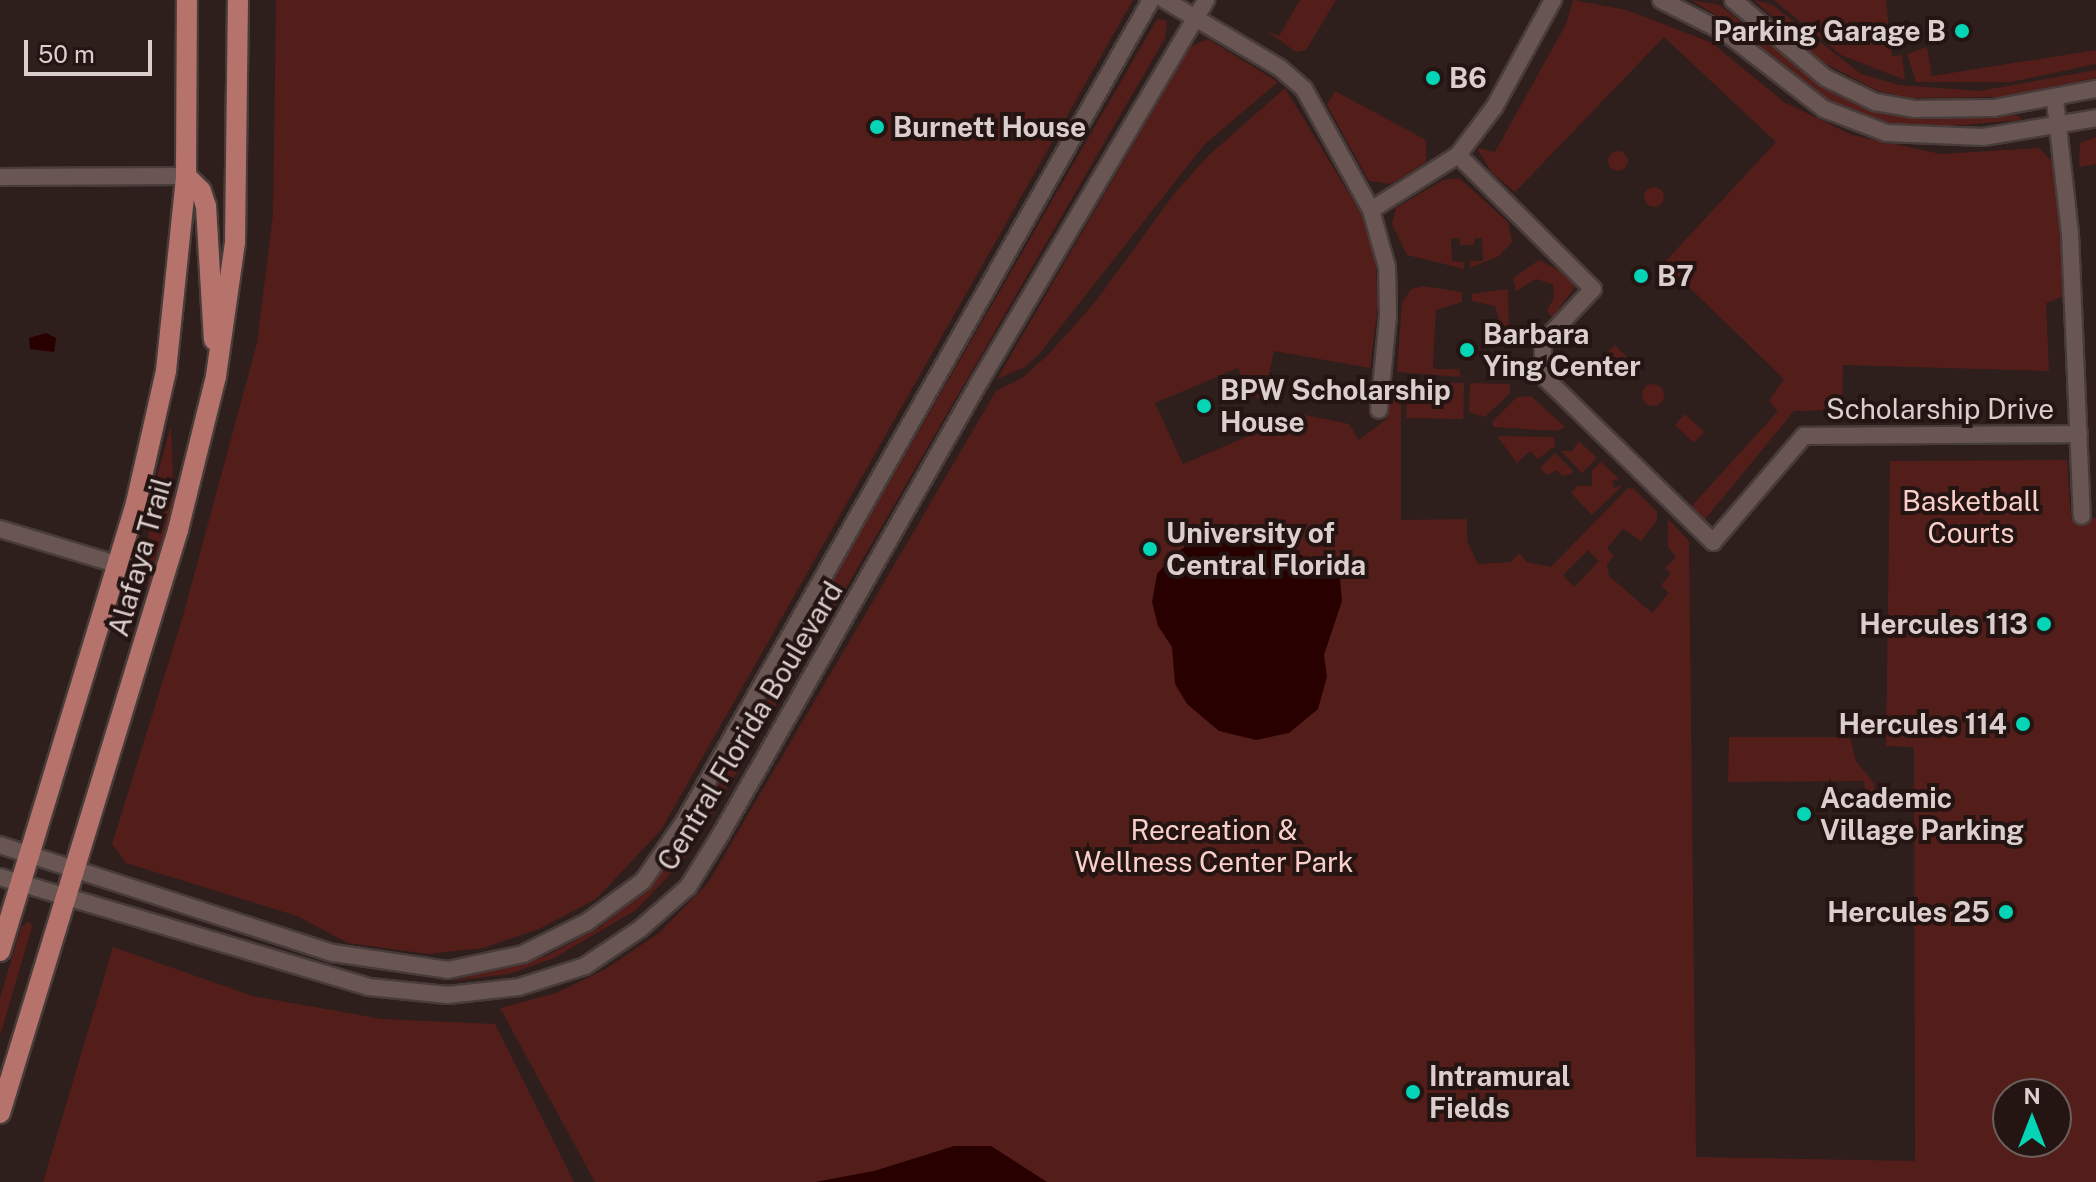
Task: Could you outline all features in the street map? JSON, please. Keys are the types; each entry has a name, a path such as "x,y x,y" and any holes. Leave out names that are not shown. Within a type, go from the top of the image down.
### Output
{"main road":[{"name":"Alafaya Trail","path":"0,951 119,565 166,371 186,176 187,0"},
{"name":"Alafaya Trail","path":"0,1113 178,530 216,376 235,243 238,0"},
{"path":"186,176 206,206 216,376"}],"street":[{"name":"Central Florida Boulevard","path":"0,845 74,872 333,953 448,970 523,954 587,922 643,881 684,822 1151,0"},
{"path":"1165,0 1280,68 1304,89 1371,210 1387,267 1388,316 1379,410"},
{"name":"Central Florida Boulevard","path":"0,877 369,987 448,995 519,987 585,966 640,929 688,887 721,834 980,381 1206,0"},
{"path":"1371,210 1458,155 1495,106 1553,0"},
{"path":"1661,0 1726,33 1798,93 1858,125 1934,138 2020,135 2096,118"},
{"path":"1733,0 1826,78 1875,102 1954,110 2055,100 2096,89"},
{"path":"2055,100 2060,127 2082,516"},
{"name":"Scholarship Drive","path":"1458,155 1593,289 1543,342 1543,376 1713,542 1804,436 2079,434"},
{"path":"0,177 186,176"},
{"path":"0,529 119,565"}],"green space":[{"path":"276,0 1133,0 661,830 596,899 539,929 483,948 428,954 348,943 297,916 126,863 112,844 183,616 257,343 273,215"},
{"path":"1300,0 1336,0 1306,50 1296,52 1267,31 1279,36"},
{"path":"1573,0 1627,10 1712,43 1784,102 1852,135 1941,154 2039,148 2054,163 2066,295 2046,303 2049,371 1843,365 1842,410 1794,411 1702,523 1689,509 1778,411 1769,401 1784,379 1664,263 1776,142 1664,37 1515,192 1491,172 1477,148 1495,152 1566,24"},
{"path":"1691,0 1720,5 1820,84 1873,110 1917,118 2018,115 2021,120 1937,127 1879,122 1819,95 1737,28"},
{"path":"1754,0 1773,5 1861,74 1899,85 1979,91 2096,70 2096,78 1999,97 1910,98 1878,91 1819,60"},
{"path":"1774,0 1886,0 1892,56 1902,55 1905,80 1841,55"},
{"path":"1157,19 1167,21 1165,38 832,612 821,617 819,604"},
{"path":"1208,39 1278,82 1204,145 1040,353 1025,367 997,379 1190,47"},
{"path":"1927,47 1932,76 2096,50 2096,64 2011,82 1916,82 1907,54"},
{"name":"Recreation & Wellness Center Park","path":"1285,88 1374,235 1378,305 1370,368 1274,351 1264,399 1249,396 1238,368 1155,403 1183,464 1300,414 1349,424 1359,440 1387,419 1394,386 1401,382 1401,520 1467,519 1467,541 1478,564 1511,562 1519,553 1527,562 1551,567 1628,488 1634,489 1657,512 1657,520 1641,541 1623,529 1607,548 1614,556 1607,564 1609,576 1652,613 1669,593 1661,585 1671,574 1665,568 1676,557 1668,547 1668,519 1689,541 1696,1157 1915,1161 1914,747 1886,746 1890,461 2067,460 2071,518 2096,518 2096,1182 595,1182 500,1008 556,993 604,970 659,933 708,883 996,391 1022,378 1049,354 1096,301 1174,194 1207,157","holes":["1588,550 1599,561 1574,587 1563,575"]},
{"path":"1335,91 1426,140 1426,162 1391,184 1369,181 1327,105"},
{"path":"2096,137 2096,164 2079,167 2080,143"},
{"path":"1618,151 1625,154 1628,161 1625,168 1618,171 1611,168 1608,161 1611,154"},
{"path":"1459,178 1508,222 1512,242 1499,256 1470,268 1470,261 1483,261 1482,238 1475,238 1474,245 1460,245 1459,238 1451,238 1452,261 1464,262 1464,269 1407,255 1392,224 1396,208 1443,180"},
{"path":"1654,187 1661,190 1664,197 1661,204 1654,207 1647,204 1644,197 1647,190"},
{"path":"1539,260 1567,275 1575,287 1552,318 1547,310 1554,298 1553,284 1536,279 1516,291 1513,278"},
{"path":"1423,286 1462,292 1462,302 1436,310 1433,363 1434,369 1459,369 1461,377 1397,372 1402,303 1411,289"},
{"path":"1507,289 1509,331 1502,330 1495,306 1472,301 1472,294"},
{"path":"1615,345 1634,365 1624,376 1604,355"},
{"path":"1407,382 1464,383 1463,419 1406,418"},
{"path":"1470,383 1510,384 1510,393 1485,417 1469,412"},
{"path":"1653,384 1661,387 1664,395 1661,403 1653,406 1645,403 1642,395 1645,387"},
{"path":"1531,396 1565,427 1557,431 1493,427 1493,421 1517,397"},
{"path":"1685,414 1704,432 1694,443 1675,425"},
{"path":"171,425 174,504 146,590 150,502"},
{"path":"1497,436 1554,437 1555,446 1538,459 1530,451 1517,463"},
{"path":"1579,441 1597,458 1582,473 1561,451 1572,451"},
{"path":"1555,453 1573,471 1571,474 1562,476 1557,470 1547,475 1540,468"},
{"path":"1601,462 1619,479 1612,481 1614,488 1623,485 1592,515 1571,493 1577,486 1592,486 1592,470"},
{"path":"782,675 789,683 689,854 636,910 554,958 509,974 451,981 546,956 600,927 642,893 659,873"},
{"path":"1729,737 1850,737 1856,761 1874,783 1876,795 1866,795 1864,781 1728,782"},
{"path":"29,921 32,927 0,1036 0,998 21,927"},
{"path":"113,947 253,996 382,1019 495,1024 574,1182 43,1182"}],"shaded area":[{"path":"46,333 56,338 54,352 30,349 29,338"},
{"path":"1234,535 1280,542 1340,579 1342,601 1324,655 1327,677 1318,709 1289,733 1256,740 1219,731 1187,704 1175,684 1172,647 1158,626 1152,602 1157,574 1174,554 1195,541"},
{"path":"954,1146 991,1146 1047,1182 815,1182 874,1171"}],"place":[{"name":"Parking Garage B","path":"1962,31"},
{"name":"B6","path":"1433,78"},
{"name":"Burnett House","path":"877,127"},
{"name":"B7","path":"1641,276"},
{"name":"Barbara Ying Center","path":"1467,350"},
{"name":"BPW Scholarship House","path":"1204,406"},
{"name":"University of Central Florida","path":"1150,549"},
{"name":"Hercules 113","path":"2044,624"},
{"name":"Hercules 114","path":"2023,724"},
{"name":"Academic Village Parking","path":"1804,814"},
{"name":"Hercules 25","path":"2006,912"},
{"name":"Intramural Fields","path":"1413,1092"}],"park label":[{"name":"Basketball Courts","path":"1971,517"}]}
